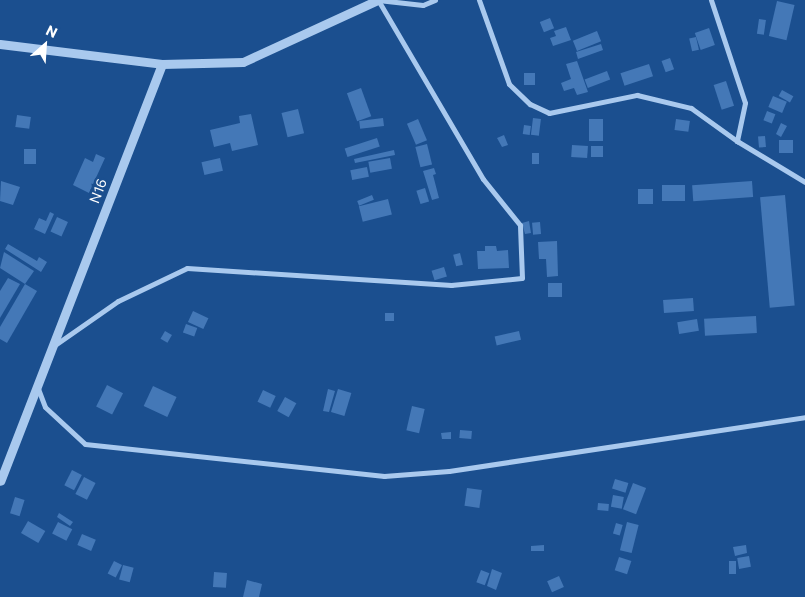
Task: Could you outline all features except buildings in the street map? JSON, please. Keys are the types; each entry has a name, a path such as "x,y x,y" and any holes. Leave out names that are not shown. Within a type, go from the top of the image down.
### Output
{"street":[{"path":"0,44 162,64 243,62 378,0"},
{"path":"52,348 118,301 187,268 451,285 522,278 520,225 483,179 378,0 423,5 435,0"},
{"path":"479,0 509,84 530,104 549,113 637,95 692,108 737,140 805,182"},
{"path":"711,0 745,103 737,140"},
{"name":"N16","path":"0,481 162,64"},
{"path":"37,385 46,407 85,444 384,476 449,471 805,417"}]}
